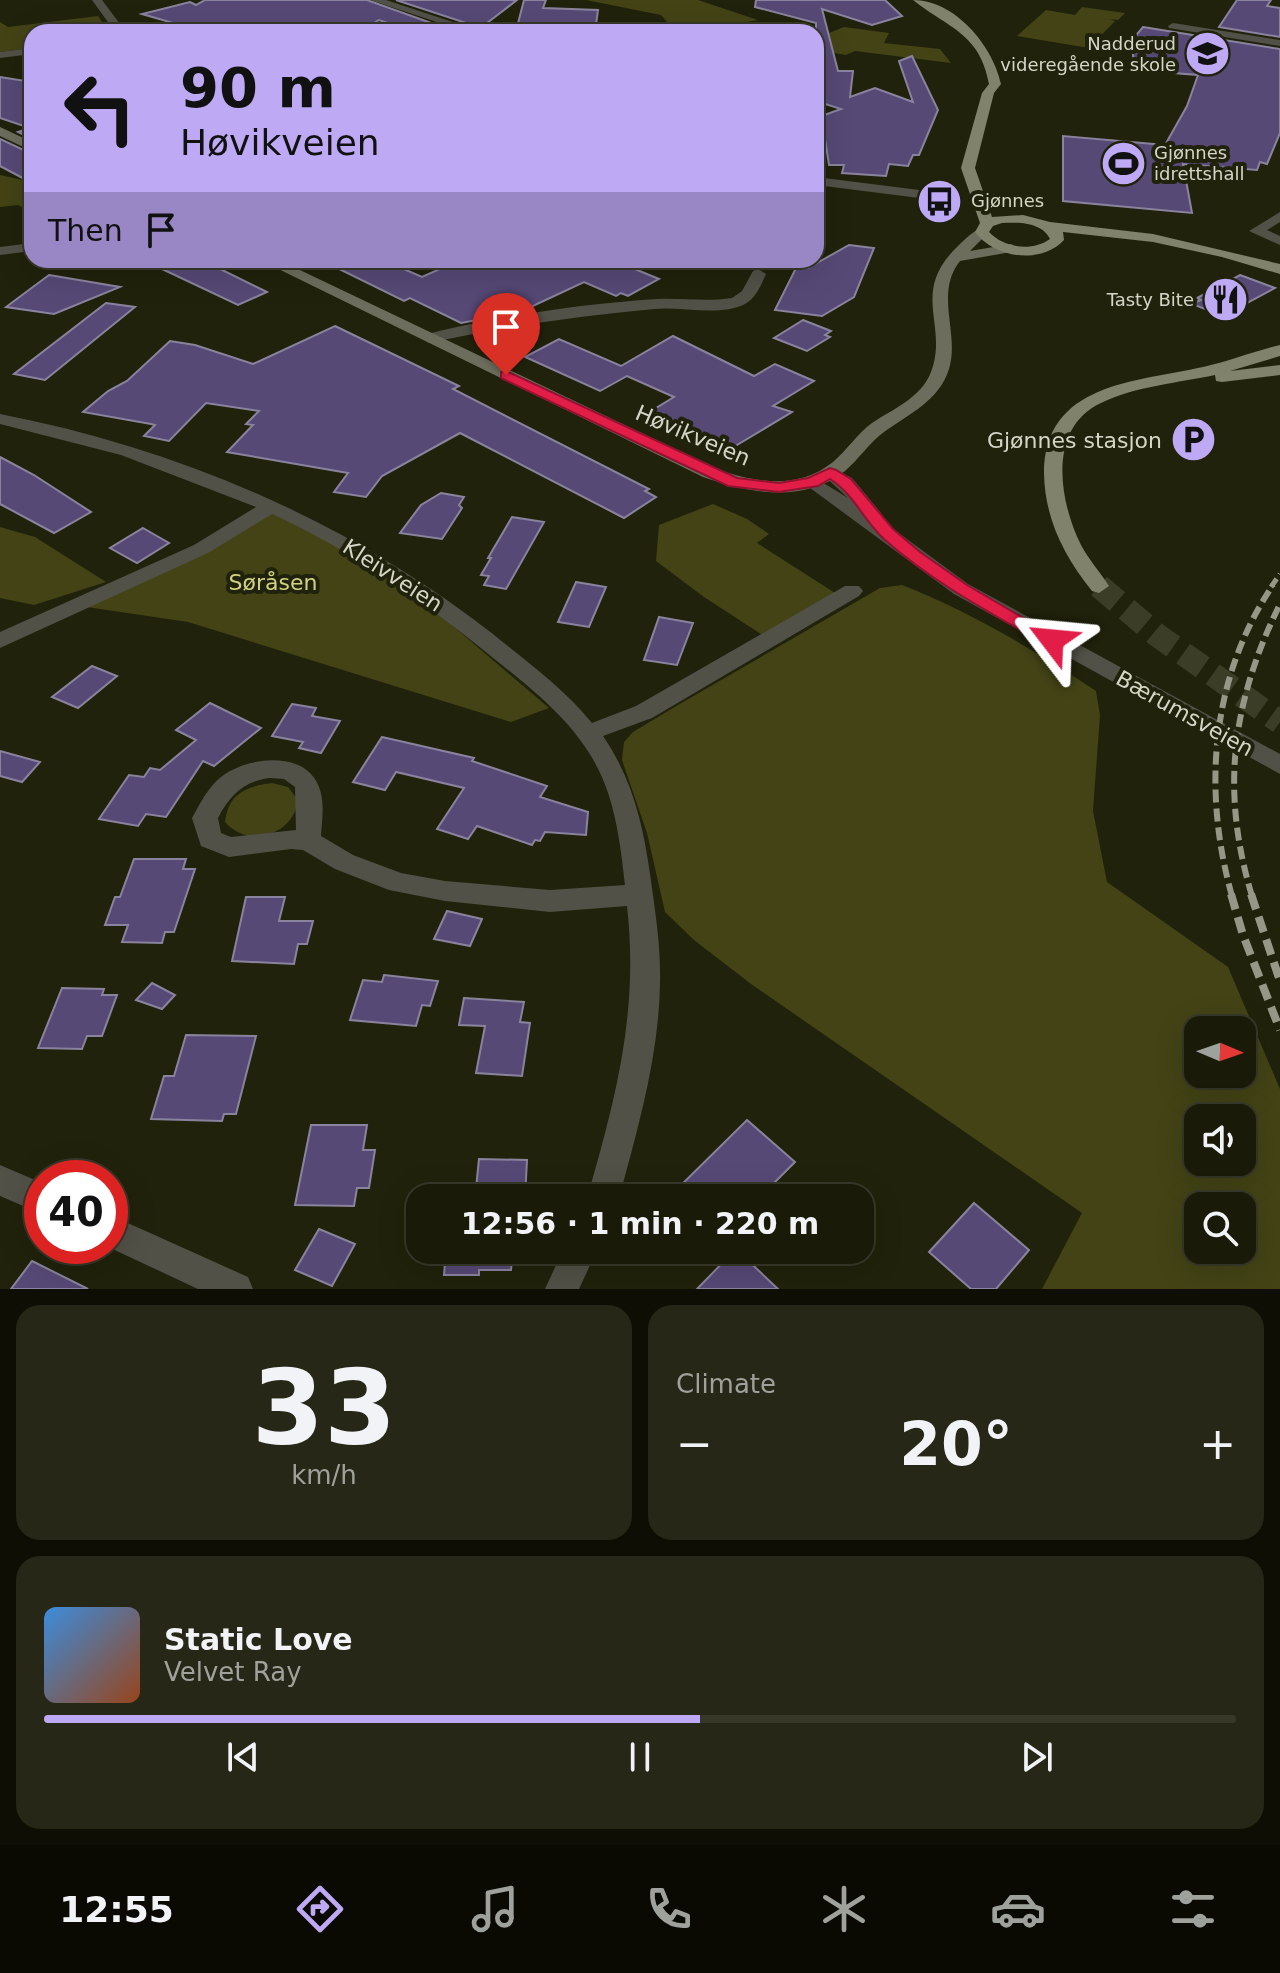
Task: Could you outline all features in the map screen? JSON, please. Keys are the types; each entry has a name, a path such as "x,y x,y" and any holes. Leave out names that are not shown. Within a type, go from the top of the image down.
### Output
{"main road":[{"path":"907,0 947,24 967,42 981,63 988,93"},
{"path":"918,0 959,25 983,49 994,73 995,84 988,93 968,168 984,227 993,243 1011,248"},
{"path":"0,131 24,143"},
{"path":"978,197 1023,219 1048,226 1153,238 1225,253 1280,269"},
{"path":"821,478 864,438 887,421 907,412 925,395 939,373 946,352 941,281 945,270 984,227 1001,219 1023,219"},
{"path":"1048,226 1056,233 1057,240"},
{"path":"958,257 1011,248 1039,249 1057,240 1101,233"},
{"path":"1225,253 1280,257"},
{"name":"Høvikveien","path":"284,268 734,482 779,488 821,478"},
{"path":"1099,586 1076,558 1063,531 1052,464 1055,438 1070,415 1084,404 1119,388 1233,364 1280,350"},
{"path":"1153,382 1257,375 1280,370"}],"street":[{"path":"97,0 115,24"},
{"path":"375,0 452,24"},
{"path":"1173,26 1280,43"},
{"path":"0,55 24,52"},
{"path":"824,182 927,195"},
{"path":"1280,216 1256,231 1280,241"},
{"path":"0,251 24,248"},
{"path":"429,338 471,328 595,310 737,302 748,296 758,274"},
{"name":"Kleivveien","path":"0,419 142,457 271,506 336,537 423,593 519,667 591,732 613,773 633,841 646,984 641,1037 627,1108 607,1184"},
{"name":"Bærumsveien","path":"821,478 961,589 1278,764"},
{"path":"0,641 201,549 271,506"},
{"path":"591,732 644,712 852,591"},
{"path":"308,841 344,862 398,883 445,891 550,901 639,895"},
{"path":"0,1180 24,1191"},
{"path":"128,1239 236,1289"},
{"path":"562,1289 574,1264"}],"green space":[{"path":"586,0 698,0 758,20 735,24 666,24 668,23 661,15"},
{"path":"1082,7 1125,13 1118,20 1110,19 1115,21 1089,48 1017,36 1046,10 1075,15"},
{"path":"98,16 104,24 33,24"},
{"path":"0,22 8,27 24,25 24,49 0,52"},
{"path":"844,27 889,33 884,43 940,49 951,63 855,51 846,55 824,51 824,33"},
{"path":"0,175 24,180 24,208 18,205 0,207"},
{"path":"713,504 747,519 769,534 757,543 835,593 767,638 656,561 659,525"},
{"name":"Søråsen","path":"275,510 399,580 549,708 511,722 188,622 80,606"},
{"path":"0,527 35,537 106,582 34,605 0,598"},
{"path":"902,585 977,620 1096,691 1100,715 1093,811 1107,882 1228,967 1249,1016 1184,1016 1184,1088 1256,1088 1256,1033 1280,1089 1280,1289 1042,1289 1082,1213 751,984 694,940 665,912 647,833 622,760 624,742 633,732 880,588"},
{"path":"272,783 288,787 298,800 288,822 269,834 257,836 246,835 225,822 230,805 240,793 254,786"}],"building":[{"path":"205,0 367,0 434,24 391,24 379,20 372,24 176,24 142,14 190,2 196,5"},
{"path":"396,0 517,0 487,23 466,23"},
{"path":"524,0 546,0 543,8 598,10 596,24 518,24"},
{"path":"756,0 885,0 902,16 872,25 822,9 838,71 853,71 850,97 875,88 913,102 899,61 912,56 938,110 919,155 913,155 908,166 889,164 886,176 842,173 844,165 829,165 824,115 841,109 824,104 824,24 755,7"},
{"path":"1237,0 1271,0 1267,6 1280,8 1280,37 1219,27"},
{"path":"1143,27 1280,49 1280,133 1267,164 1260,162 1257,170 1183,164 1192,213 1063,201 1063,136 1165,145 1187,106 1198,75 1134,70 1132,40"},
{"path":"0,77 24,81 24,126 0,118"},
{"path":"0,139 24,150 24,179 0,166"},
{"path":"849,245 874,248 854,297 822,316 775,310 796,268 824,268 824,259"},
{"path":"160,268 218,268 267,292 238,305"},
{"path":"337,268 401,268 422,277 442,268 632,268 659,279 628,296 621,293 616,296 584,282 520,312 461,323 410,298 404,301"},
{"path":"49,275 120,287 54,314 6,307"},
{"path":"1240,275 1275,288 1223,316 1192,304 1201,300 1197,298"},
{"path":"106,303 135,307 45,380 14,374"},
{"path":"803,320 831,331 825,335 830,337 807,351 774,338"},
{"path":"335,326 459,386 453,389 649,489 645,491 656,497 624,518 460,433 382,476 366,497 334,492 348,473 227,452 253,425 246,424 259,411 206,403 169,441 144,436 155,425 83,412 108,391 127,381 170,341 195,345 253,364"},
{"path":"673,336 754,376 775,364 814,381 773,406 792,412 732,448 714,440 710,443 648,413 674,397 627,376 600,391 525,357 559,339 621,366"},
{"path":"0,457 91,512 54,533 0,504"},
{"path":"441,493 464,497 459,505 462,508 442,539 400,533 421,505"},
{"path":"512,517 544,522 506,589 484,585 489,576 481,575 491,558 488,558"},
{"path":"143,528 169,543 137,563 110,548"},
{"path":"576,582 606,587 589,627 558,622"},
{"path":"659,617 693,623 677,665 644,660"},
{"path":"92,666 117,676 78,708 52,697"},
{"path":"210,703 261,728 214,766 203,761 166,817 146,814 138,826 99,819 129,775 144,777 150,768 160,770 196,740 176,730"},
{"path":"292,704 316,708 312,716 340,721 321,753 299,748 303,742 272,736"},
{"path":"382,737 474,758 472,761 547,786 540,797 588,812 586,835 545,832 540,841 535,840 532,845 477,826 468,839 437,829 464,788 396,772 385,790 353,782"},
{"path":"0,751 40,762 22,782 0,776"},
{"path":"134,859 186,859 183,869 195,869 174,932 165,932 162,943 122,942 128,925 105,925 115,897 120,897"},
{"path":"246,897 285,897 279,921 313,921 307,944 298,944 294,964 232,961"},
{"path":"447,911 482,919 470,946 434,939"},
{"path":"384,975 438,981 430,1006 422,1005 416,1026 350,1020 363,980 382,982"},
{"path":"152,983 175,995 162,1009 136,1000"},
{"path":"62,988 104,989 102,995 117,995 102,1036 87,1036 82,1049 38,1048"},
{"path":"464,998 524,1002 520,1022 530,1023 522,1076 476,1073 485,1026 459,1025"},
{"path":"186,1035 256,1036 236,1114 224,1114 222,1121 151,1119 164,1076 174,1076"},
{"path":"747,1120 795,1162 773,1184 682,1184"},
{"path":"311,1125 367,1125 363,1150 375,1150 369,1188 357,1188 354,1206 295,1205"},
{"path":"479,1159 527,1160 526,1184 476,1184"},
{"path":"974,1203 1029,1250 996,1289 971,1289 929,1252"},
{"path":"319,1229 355,1244 332,1286 295,1270"},
{"path":"30,1264 38,1264 88,1289 11,1289"},
{"path":"445,1264 512,1264 511,1270 479,1270 479,1275 444,1275"},
{"path":"721,1264 752,1264 778,1289 697,1289"}],"tunnel":[{"path":"1099,586 1157,635 1280,722"}],"railway":[{"path":"1271,587 1280,574"},
{"path":"1232,896 1217,816 1215,775 1218,735 1236,658 1252,620 1273,585"},
{"path":"1252,896 1236,819 1236,747 1251,676 1280,604"},
{"path":"1231,894 1243,935 1280,1030"},
{"path":"1251,894 1280,981"}],"place":[{"name":"Nadderud videregående skole","path":"1207,54"},
{"name":"Gjønnes idrettshall","path":"1123,163"},
{"name":"Gjønnes","path":"940,201"},
{"name":"Tasty Bite","path":"1225,300"},
{"name":"Gjønnes stasjon","path":"1193,440"}],"route":[{"path":"506,375 734,482 779,488 812,482 830,473 845,482 887,533 914,556 961,589 1052,640"}]}
